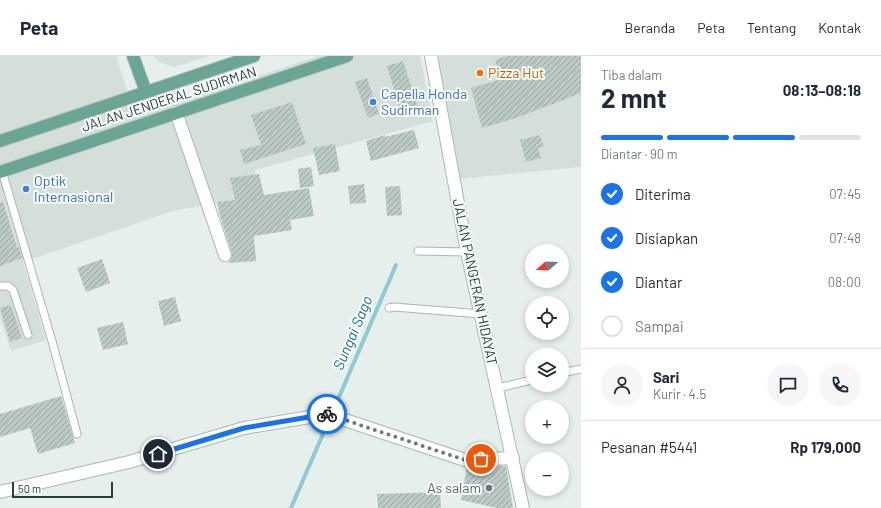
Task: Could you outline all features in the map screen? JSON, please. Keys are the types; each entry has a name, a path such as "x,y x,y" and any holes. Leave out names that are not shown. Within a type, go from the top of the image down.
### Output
{"main road":[{"path":"133,56 146,92"},
{"name":"JALAN JENDERAL SUDIRMAN","path":"0,141 254,56"},
{"name":"JALAN JENDERAL SUDIRMAN","path":"1,172 176,112 347,56"}],"street":[{"name":"JALAN PANGERAN HIDAYAT","path":"431,56 467,252 498,388 523,508"},
{"path":"176,112 225,255"},
{"path":"0,492 129,462 244,428 326,414 465,460 513,458"}],"lane":[{"path":"1,172 52,341 77,434"},
{"path":"418,252 467,252"},
{"path":"0,286 8,286 13,290 28,335"},
{"path":"390,308 394,307 481,314"},
{"path":"569,372 581,369"},
{"path":"498,388 525,382"}],"shaded area":[{"path":"0,56 116,56 136,117 318,56 420,56 433,121 255,170 259,195 173,211 23,262 46,340 11,351 0,317"},
{"path":"154,56 209,56 175,67 159,62"},
{"path":"440,56 581,56 581,167 458,179 437,60"}],"building":[{"path":"506,56 581,56 581,93 513,119 482,128 471,88 502,79 495,60"},
{"path":"403,61 417,105 400,110 387,66"},
{"path":"367,78 379,114 368,118 355,82"},
{"path":"292,102 306,144 244,164 240,150 261,145 251,115"},
{"path":"414,130 419,148 371,161 366,141 385,135 385,137"},
{"path":"540,135 544,147 538,148 541,158 526,162 520,140"},
{"path":"335,144 340,171 319,175 313,148"},
{"path":"311,167 314,186 300,188 298,169"},
{"path":"259,174 264,195 309,188 314,216 290,220 292,230 254,236 256,261 228,263 232,257 232,253 217,202 235,200 230,178"},
{"path":"364,184 366,203 350,204 348,186"},
{"path":"400,186 402,215 387,216 385,187"},
{"path":"0,202 3,202 17,248 19,247 22,258 0,266"},
{"path":"102,259 110,283 86,292 77,268"},
{"path":"175,297 181,321 164,326 158,301"},
{"path":"11,305 22,338 10,342 0,308"},
{"path":"123,322 128,344 103,350 97,328"},
{"path":"61,396 75,443 38,454 30,428 0,437 0,414"},
{"path":"506,466 513,508 497,508 461,500 467,467"},
{"path":"440,492 441,508 378,508 377,494"}],"waterway":[{"name":"Sungai Sago","path":"333,411 396,265"},
{"name":"Sungai Sago","path":"291,508 329,420"}],"way so far":[{"path":"327,414 465,460 481,459"}],"place":[{"name":"Pizza Hut","path":"480,73"},
{"name":"Capella Honda Sudirman","path":"373,102"},
{"name":"Optik Internasional","path":"26,189"},
{"name":"As salam","path":"489,488"}],"route":[{"path":"158,454 244,428 327,414"}]}
